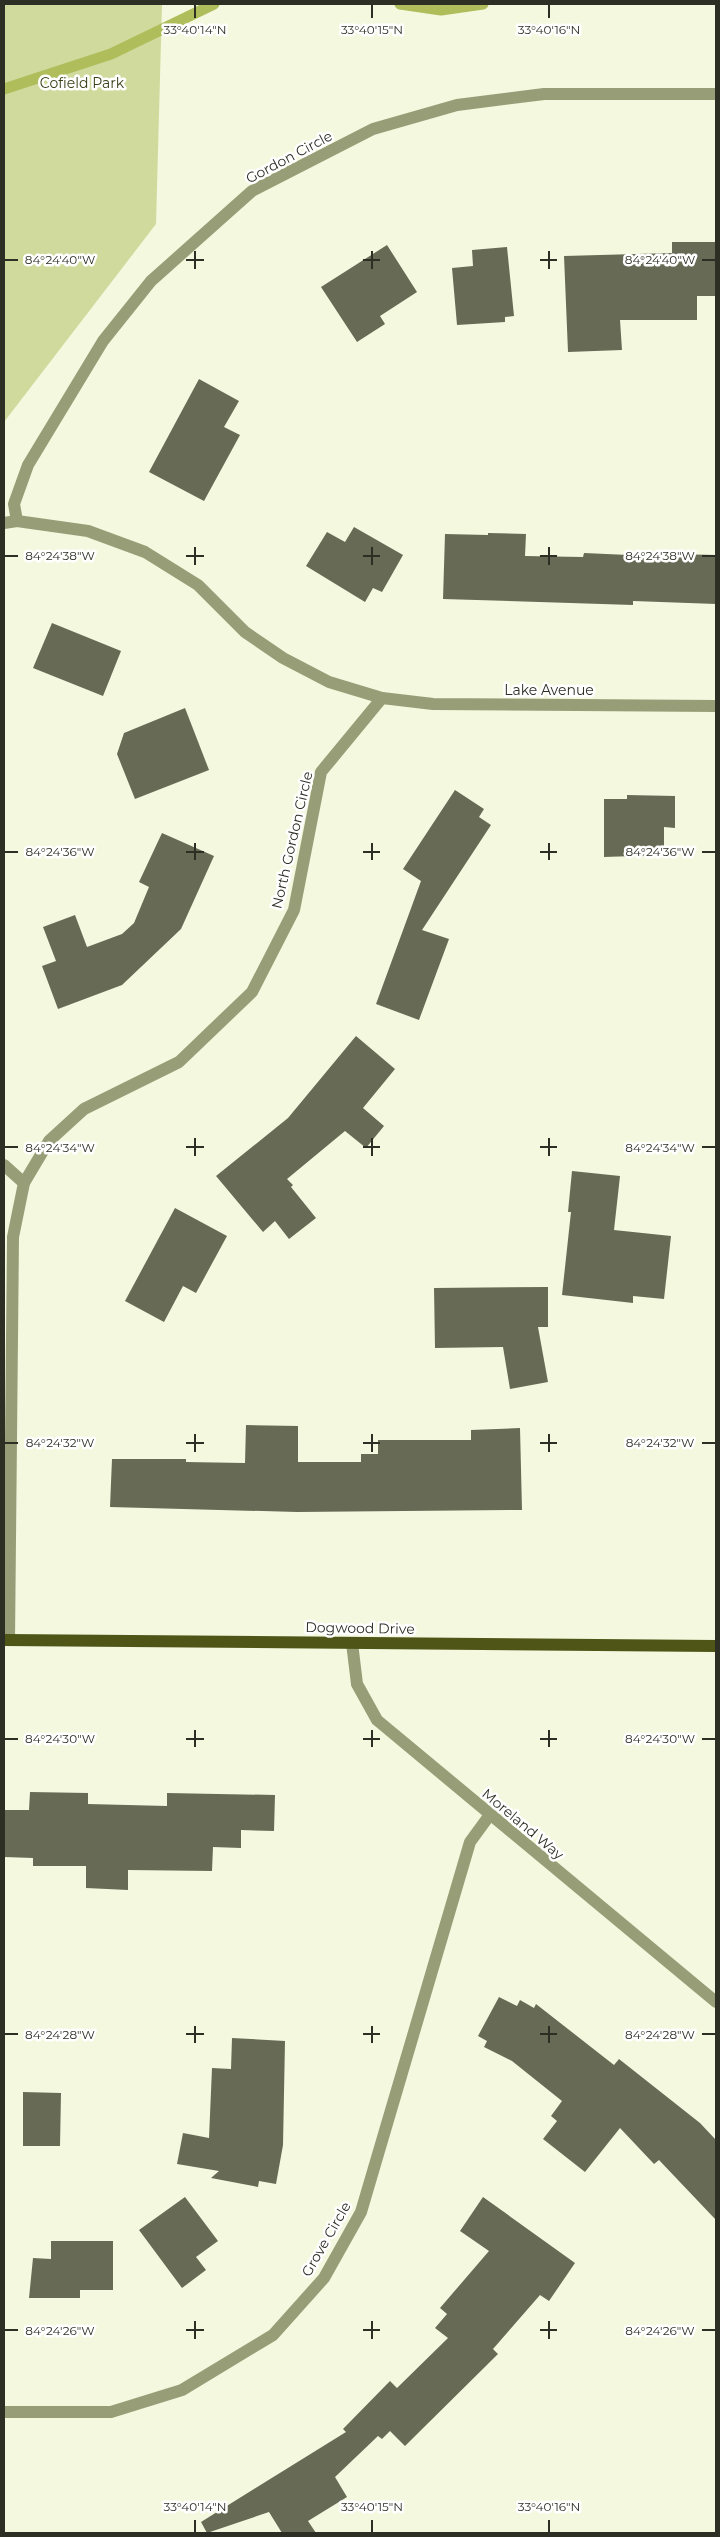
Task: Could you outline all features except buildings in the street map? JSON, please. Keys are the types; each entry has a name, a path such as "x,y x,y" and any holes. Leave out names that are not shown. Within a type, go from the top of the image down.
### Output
{"main road":[{"name":"Dogwood Drive","path":"6,1640 716,1646"}],"street":[{"name":"Gordon Circle","path":"17,522 14,504 28,465 104,341 151,281 252,192 373,129 457,105 544,94 716,94"},
{"path":"4,523 17,522 88,531 146,552 198,585 245,632 283,658 329,682 382,698"},
{"name":"Lake Avenue","path":"382,698 433,704 716,706"},
{"name":"North Gordon Circle","path":"24,1183 49,1140 84,1109 179,1062 252,992 294,910 321,772 382,698"},
{"path":"4,1165 24,1183 13,1238 6,1640"},
{"name":"Moreland Way","path":"352,1643 357,1684 377,1720 489,1816 716,2002"},
{"name":"Grove Circle","path":"4,2412 111,2412 182,2390 273,2334 324,2278 361,2212 470,1842 489,1816"}],"green space":[{"name":"Cofield Park","path":"4,4 162,4 156,224 4,422"}],"waterway":[{"path":"4,89 111,54 214,4"},
{"path":"400,4 441,10 483,4"}]}
